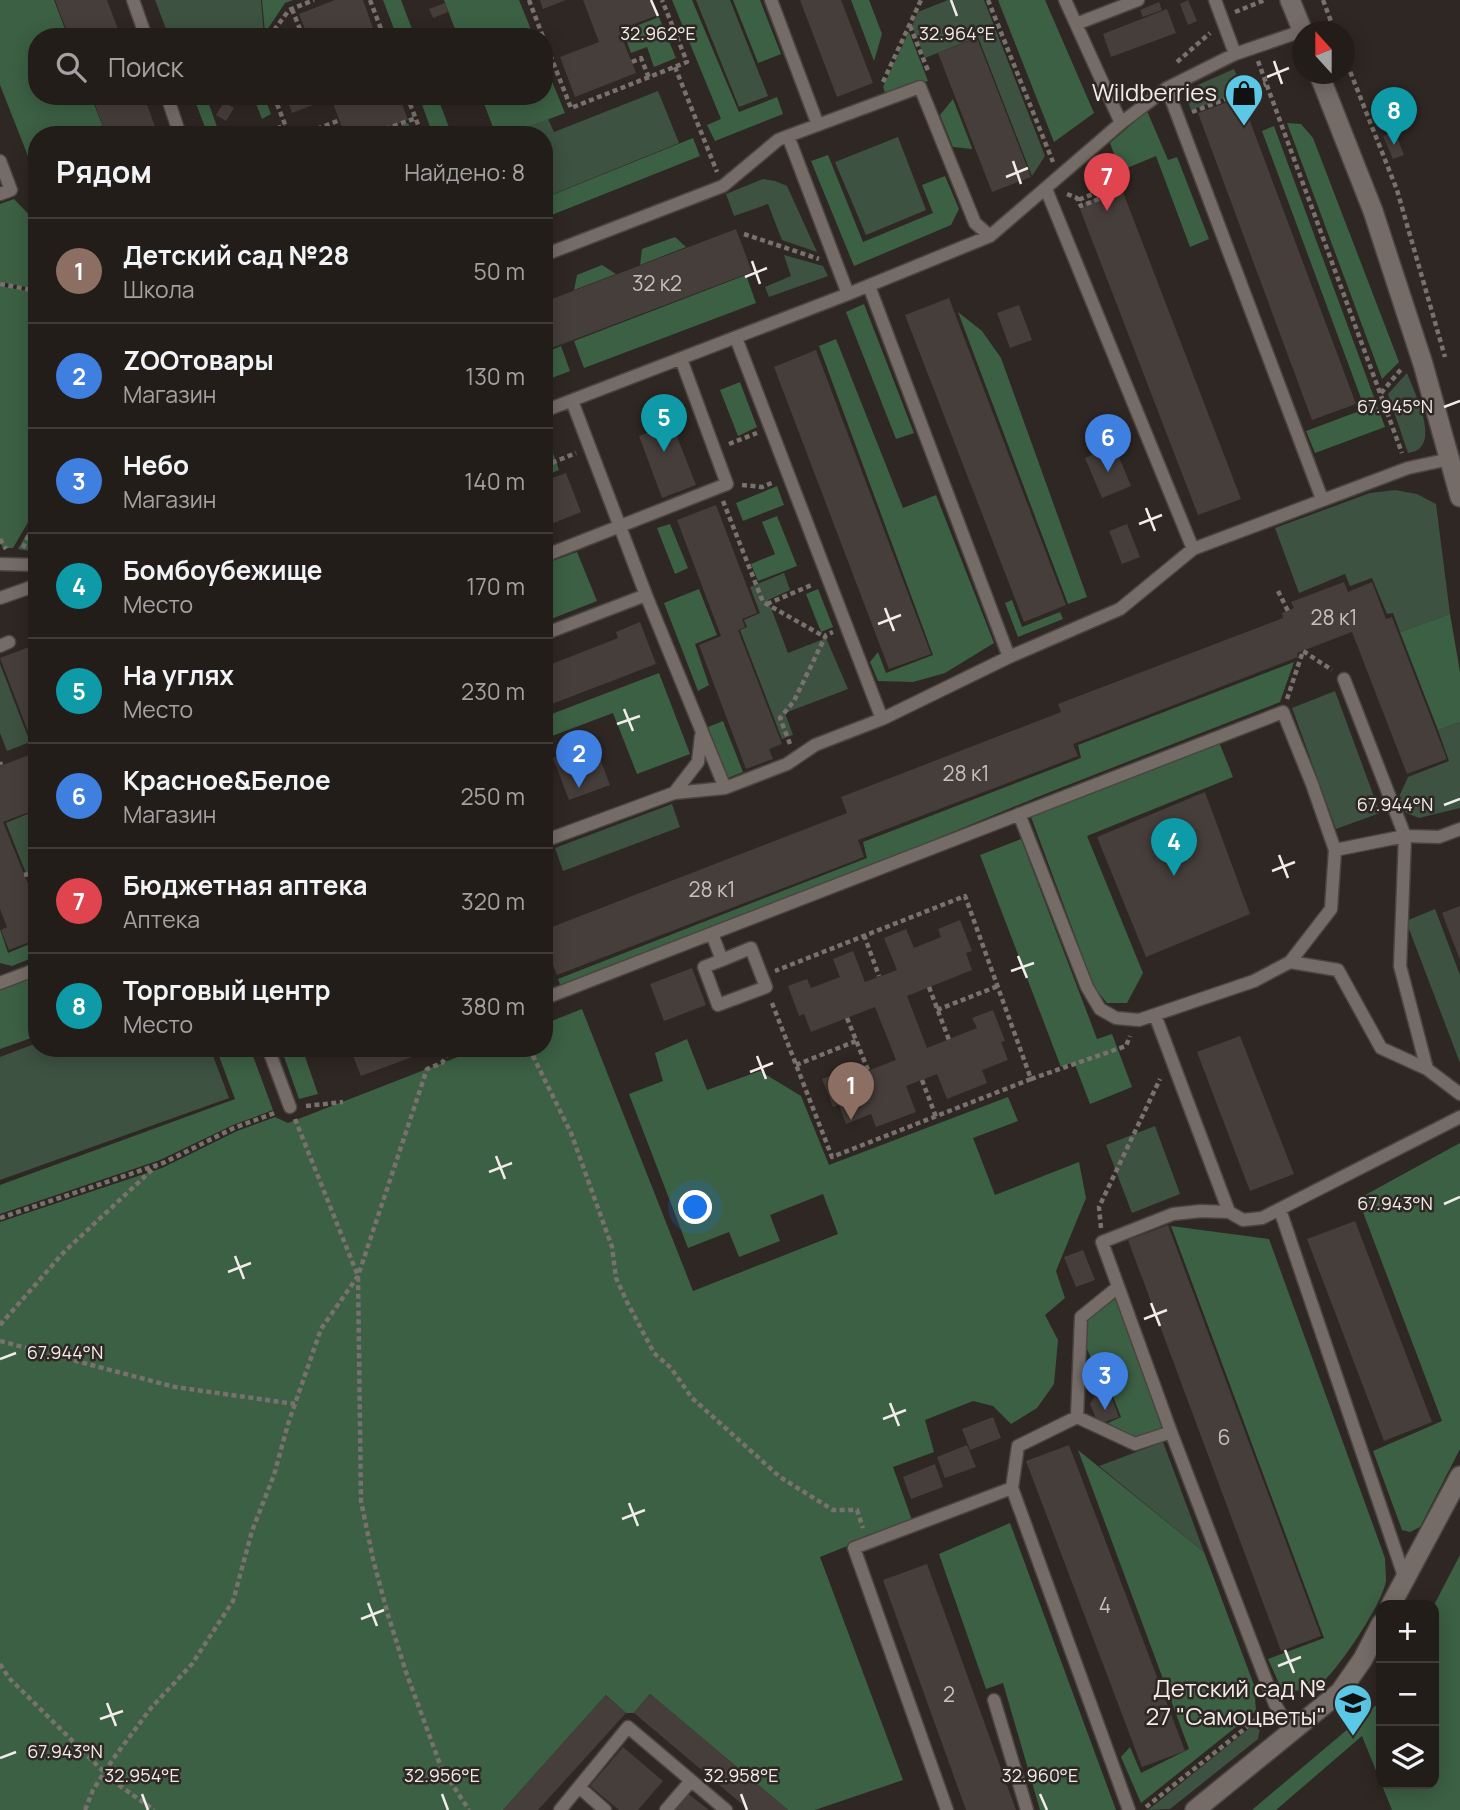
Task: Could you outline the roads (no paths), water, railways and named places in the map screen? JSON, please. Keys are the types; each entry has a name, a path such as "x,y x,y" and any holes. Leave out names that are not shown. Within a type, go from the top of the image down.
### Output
{"main road":[{"path":"1290,0 1299,21"},
{"path":"1323,84 1373,211 1420,356 1460,497"},
{"path":"1394,1600 1460,1476"},
{"path":"1195,1810 1340,1692 1363,1659 1376,1634"}],"lane":[{"path":"133,0 143,28"},
{"path":"771,0 818,125"},
{"path":"1065,0 1121,123"},
{"path":"1076,24 1138,0"},
{"path":"1215,0 1235,54"},
{"path":"553,408 869,286 990,236 1121,123 1167,88 1235,54 1292,35"},
{"path":"553,252 723,186 778,140 920,87 975,223 990,236"},
{"path":"1167,88 1322,499"},
{"path":"170,105 177,126"},
{"path":"788,136 848,294"},
{"path":"0,162 11,190 0,194"},
{"path":"1046,189 1193,549"},
{"path":"869,286 1009,657"},
{"path":"736,338 882,719"},
{"path":"553,552 723,485 715,450 681,359"},
{"path":"572,401 618,526 725,788"},
{"path":"553,838 674,793 725,788 787,764 815,745 882,719 1009,657 1120,609 1193,549 1408,468 1450,459"},
{"path":"0,564 28,565"},
{"path":"0,598 28,588"},
{"path":"553,631 646,595"},
{"path":"1344,678 1405,836 1400,966 1427,1069"},
{"path":"553,995 712,934 1019,814 1283,712 1335,849 1331,909 1290,962 1254,981 1155,1016 1139,1020 1116,1018 1100,1009 1087,987 1019,814"},
{"path":"674,793 698,762 701,729"},
{"path":"1335,849 1405,836 1439,837 1460,829"},
{"path":"712,934 722,960"},
{"path":"751,948 764,982 718,1005 704,967 722,960 751,948"},
{"path":"1290,962 1338,970 1381,1048 1427,1069 1460,1094"},
{"path":"0,983 28,972"},
{"path":"1155,1016 1229,1212"},
{"path":"271,1057 290,1107"},
{"path":"1291,1733 1275,1704 1102,1242 1173,1214 1229,1212 1243,1220 1262,1218 1460,1117"},
{"path":"1280,1210 1405,1579"},
{"path":"1077,1417 1081,1317 1118,1287"},
{"path":"1077,1417 1135,1444 1171,1432"},
{"path":"1077,1417 1018,1446 1012,1488 1129,1810"},
{"path":"947,1810 854,1548 1012,1488"},
{"path":"994,1700 1027,1810"},
{"path":"560,1810 628,1727 726,1810"},
{"path":"666,1810 690,1782"},
{"path":"579,1787 606,1810"}],"place":[{"name":"Wildberries","path":"1244,127"},
{"name":"Торговый центр","path":"1394,145"},
{"name":"Бюджетная аптека","path":"1107,211"},
{"name":"На углях","path":"664,452"},
{"name":"Красное&Белое","path":"1108,472"},
{"name":"ZOOтовары","path":"579,788"},
{"name":"Бомбоубежище","path":"1174,876"},
{"name":"Детский сад №28","path":"851,1120"},
{"name":"Небо","path":"1105,1410"},
{"name":"Детский сад № 27 \"Самоцветы\"","path":"1353,1737"}]}
